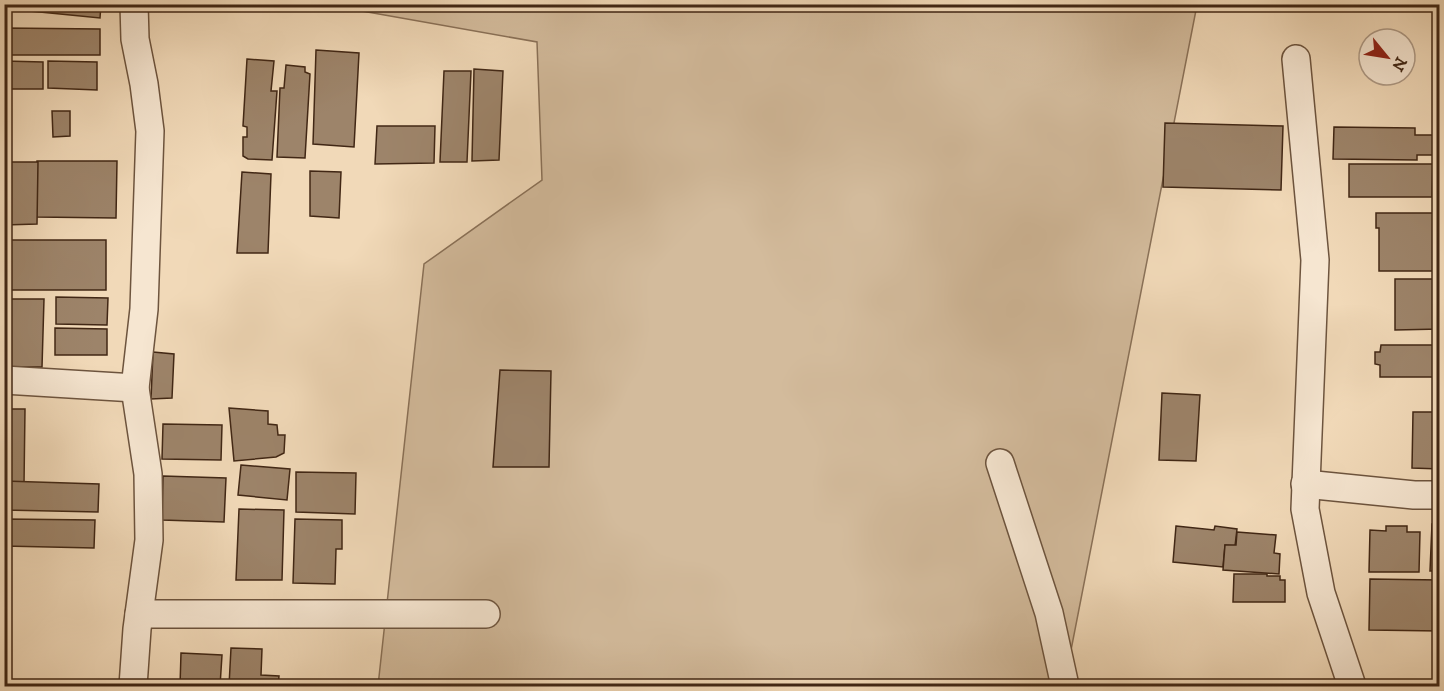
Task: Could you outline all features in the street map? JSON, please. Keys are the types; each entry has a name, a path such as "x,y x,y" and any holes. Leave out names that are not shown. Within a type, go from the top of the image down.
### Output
{"street":[{"path":"133,687 139,614 149,540 148,474 135,388 144,309 150,131 135,39 134,4"},
{"path":"1296,59 1315,260 1305,509 1321,593 1352,687"},
{"path":"4,380 135,388"},
{"path":"1000,464 1048,613 1065,687"},
{"path":"1305,484 1414,495 1440,495"},
{"path":"139,614 486,614"}],"shaded area":[{"path":"328,5 1197,5 1064,686 378,686 424,264 542,180 537,42"}],"building":[{"path":"20,4 101,4 100,18 20,10"},
{"path":"4,28 100,29 100,55 4,55"},
{"path":"316,50 359,53 354,147 313,144"},
{"path":"247,59 274,61 271,91 277,91 272,160 248,159 243,156 243,137 247,137 247,127 243,126"},
{"path":"4,61 43,62 43,89 4,89"},
{"path":"48,61 97,62 97,90 48,88"},
{"path":"286,65 305,67 305,72 310,74 305,158 277,157 280,88 284,88"},
{"path":"474,69 503,71 499,160 472,161"},
{"path":"444,71 471,71 467,162 440,162"},
{"path":"52,111 70,111 70,136 53,137"},
{"path":"1165,123 1283,126 1281,190 1163,187"},
{"path":"377,126 435,126 434,163 375,164"},
{"path":"1334,127 1415,128 1415,135 1434,135 1434,155 1417,155 1417,160 1333,159"},
{"path":"1435,133 1440,133 1440,161 1435,161"},
{"path":"37,161 117,161 116,218 36,217"},
{"path":"4,162 38,162 37,224 4,225"},
{"path":"1436,163 1440,163 1440,197 1435,197"},
{"path":"1349,164 1433,164 1432,197 1349,197"},
{"path":"310,171 341,172 339,218 310,216"},
{"path":"242,172 271,174 268,253 237,253"},
{"path":"1376,213 1440,213 1440,271 1379,271 1379,228 1376,228"},
{"path":"4,240 106,240 106,290 4,290"},
{"path":"1395,279 1440,279 1440,329 1395,330"},
{"path":"56,297 108,298 107,325 56,324"},
{"path":"4,299 44,299 42,367 4,367"},
{"path":"55,328 107,329 107,355 55,355"},
{"path":"1381,345 1440,345 1440,377 1380,377 1380,365 1375,364 1375,352 1380,352"},
{"path":"153,352 174,354 172,398 151,399"},
{"path":"500,370 551,371 549,467 493,467"},
{"path":"1162,393 1200,395 1196,461 1159,460"},
{"path":"229,408 268,411 268,424 277,425 278,435 285,435 284,453 276,457 234,461"},
{"path":"4,409 25,409 24,485 4,485"},
{"path":"1413,412 1440,412 1440,469 1412,468"},
{"path":"163,424 222,425 221,460 162,459"},
{"path":"241,465 290,469 287,500 238,495"},
{"path":"296,472 356,473 355,514 296,512"},
{"path":"163,476 226,478 224,522 162,520"},
{"path":"4,481 99,484 98,512 4,510"},
{"path":"239,509 284,510 282,580 236,580"},
{"path":"4,519 95,520 94,548 4,546"},
{"path":"295,519 342,520 342,549 336,549 335,584 293,583"},
{"path":"1432,524 1440,524 1440,571 1430,571"},
{"path":"1176,526 1214,530 1215,526 1237,529 1235,546 1225,545 1223,567 1173,562"},
{"path":"1386,526 1407,526 1407,532 1420,532 1419,572 1369,572 1370,530 1386,531"},
{"path":"1237,532 1276,535 1274,553 1280,554 1279,574 1223,570 1225,545 1236,545"},
{"path":"1234,574 1280,576 1280,580 1285,580 1285,602 1233,602"},
{"path":"1370,579 1440,580 1440,631 1369,630"},
{"path":"231,648 262,649 261,675 279,676 278,686 229,686"},
{"path":"181,653 222,655 220,686 180,686"}]}
